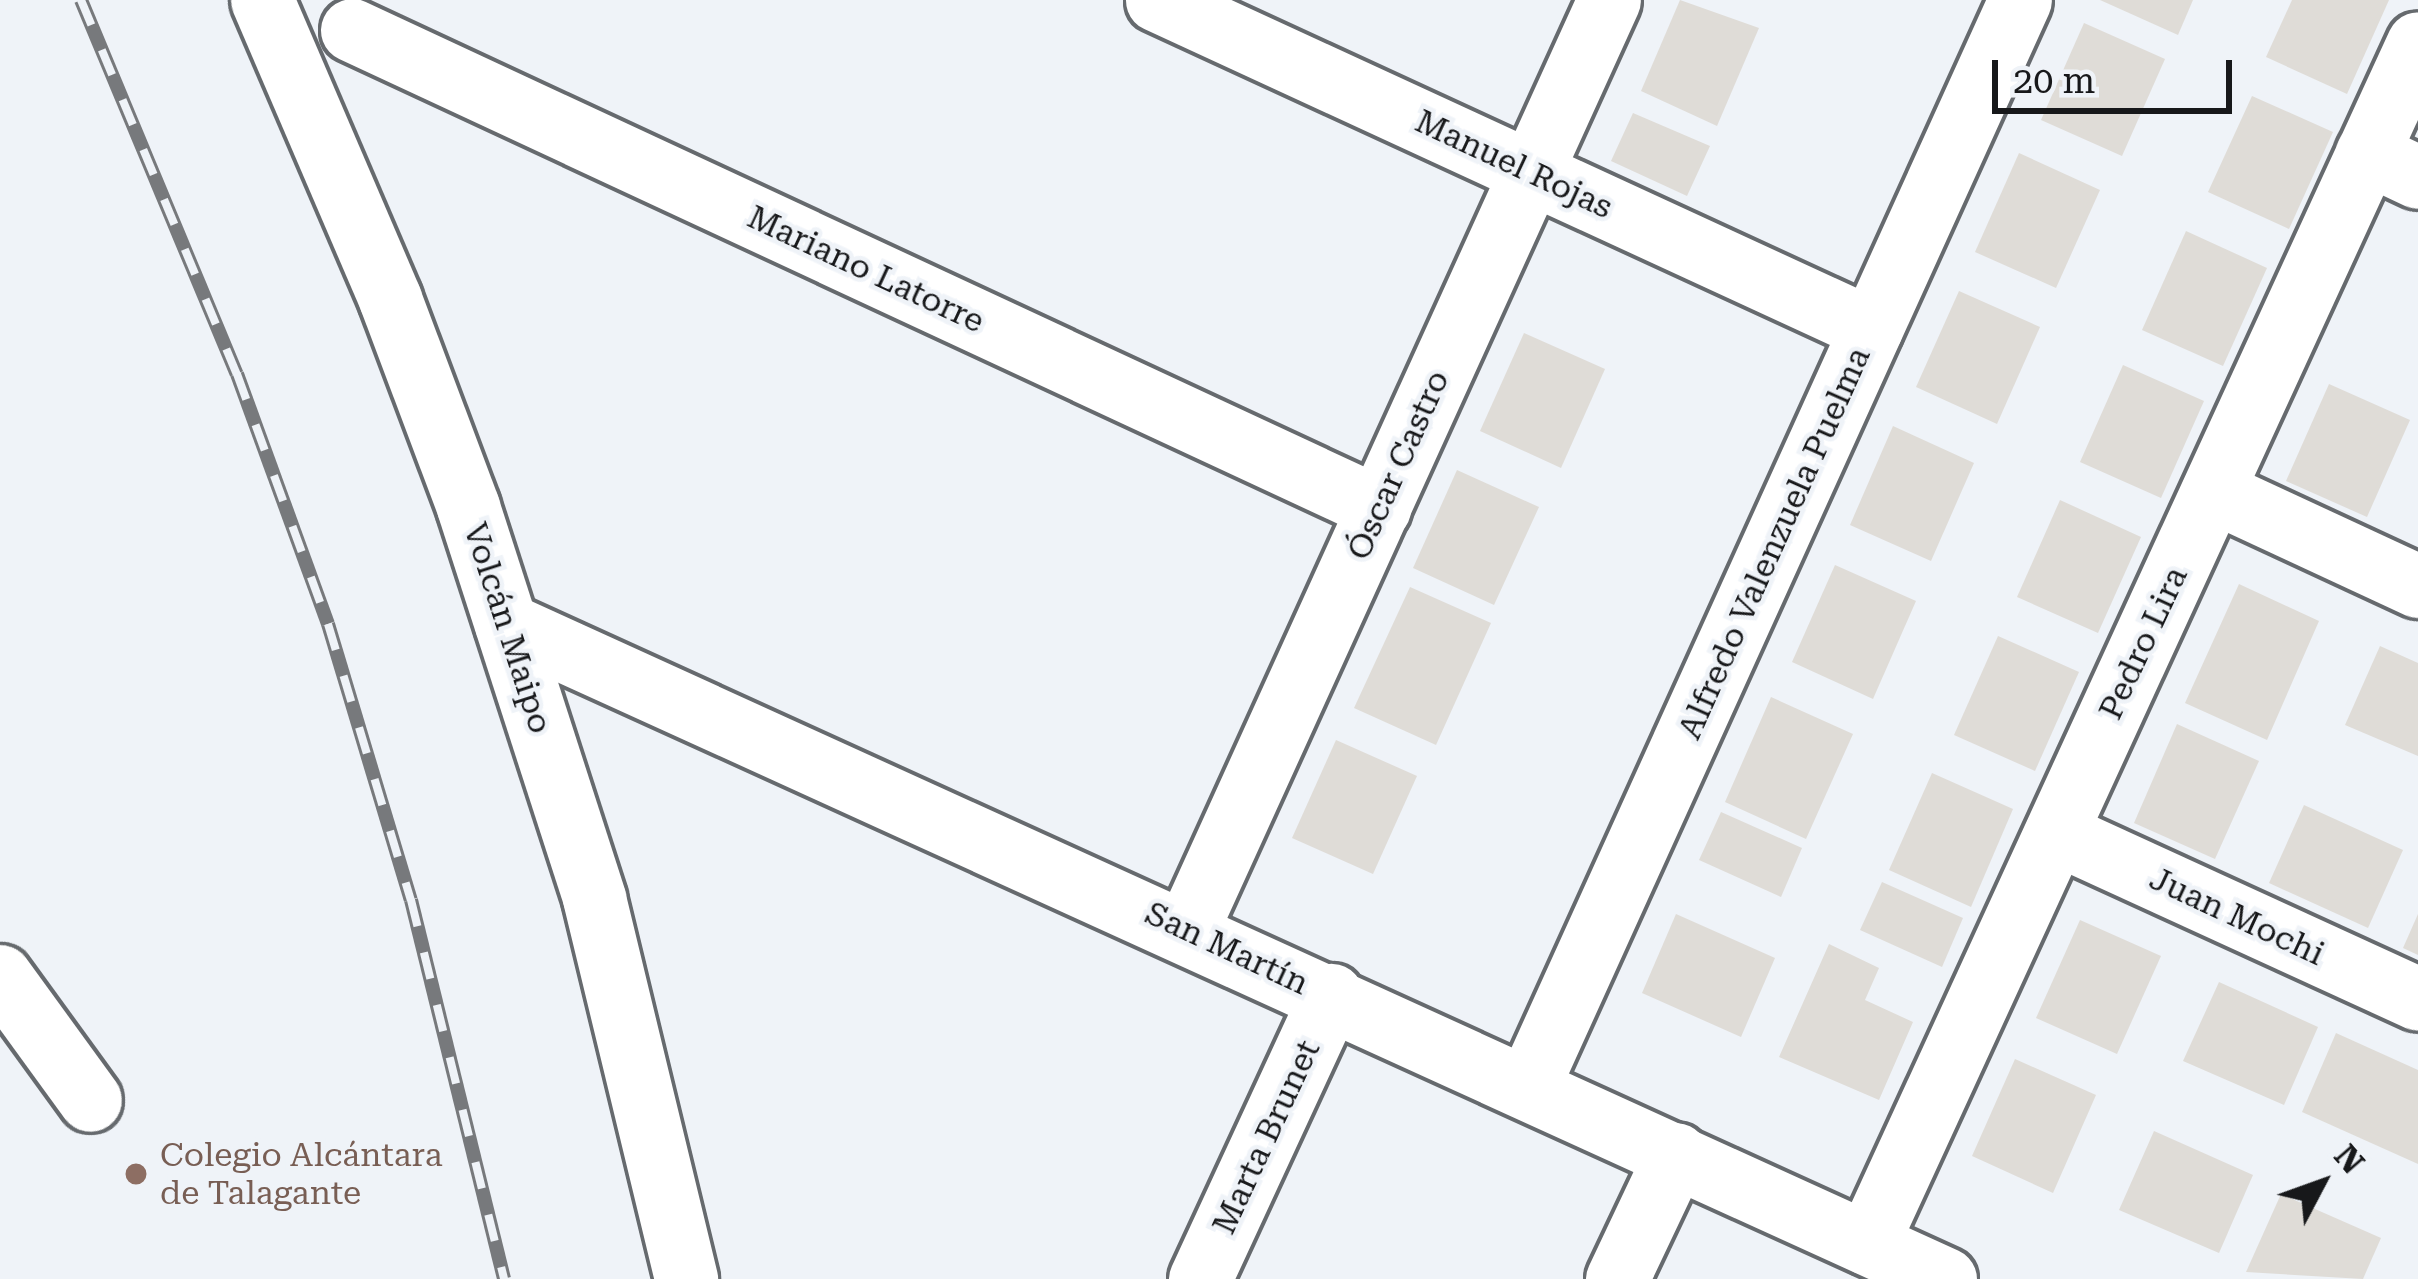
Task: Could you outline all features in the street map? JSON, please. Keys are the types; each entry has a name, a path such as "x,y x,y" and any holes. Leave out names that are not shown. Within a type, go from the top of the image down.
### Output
{"street":[{"name":"Manuel Rojas","path":"1157,0 1871,329"},
{"name":"Óscar Castro","path":"1187,929 1609,0"},
{"name":"Alfredo Valenzuela Puelma","path":"1528,1086 2020,0"},
{"path":"273,24 359,15"},
{"name":"Mariano Latorre","path":"359,15 1379,508"},
{"name":"Volcán Maipo","path":"273,24 390,299 506,624 593,898 686,1279"},
{"name":"Pedro Lira","path":"1867,1243 2213,490 2393,165 2418,43"},
{"path":"2213,490 2418,586"},
{"name":"San Martín","path":"506,624 1187,929 1945,1279"},
{"name":"Juan Mochi","path":"2056,833 2418,999"},
{"path":"0,976 90,1100"},
{"name":"Marta Brunet","path":"1200,1279 1331,995"},
{"path":"1617,1279 1676,1154"}],"building":[{"path":"1680,0 1759,28 1717,126 1641,91"},
{"path":"2100,0 2193,0 2178,35"},
{"path":"2292,0 2389,0 2347,94 2266,57"},
{"path":"2084,23 2165,59 2122,156 2041,120"},
{"path":"2252,96 2333,132 2289,229 2208,192"},
{"path":"1633,113 1710,146 1687,196 1611,161"},
{"path":"2019,153 2100,190 2056,288 1975,252"},
{"path":"2186,231 2267,268 2223,366 2142,330"},
{"path":"1959,291 2040,327 1997,424 1916,387"},
{"path":"1524,333 1605,369 1561,468 1480,431"},
{"path":"2123,365 2204,401 2161,498 2080,462"},
{"path":"2329,384 2410,420 2367,517 2286,481"},
{"path":"1893,426 1974,463 1931,561 1850,525"},
{"path":"1457,470 1539,507 1494,605 1413,568"},
{"path":"2060,500 2141,537 2098,633 2017,597"},
{"path":"1835,565 1916,601 1873,699 1792,662"},
{"path":"2239,584 2319,621 2267,740 2185,703"},
{"path":"1410,587 1491,623 1436,745 1354,708"},
{"path":"1998,636 2079,672 2035,771 1954,735"},
{"path":"2380,646 2418,663 2418,756 2345,725"},
{"path":"1771,697 1853,734 1806,839 1725,802"},
{"path":"2177,724 2259,761 2215,859 2134,823"},
{"path":"1336,740 1417,776 1373,874 1292,838"},
{"path":"1932,773 2013,809 1971,907 1889,870"},
{"path":"2304,805 2403,850 2368,928 2269,883"},
{"path":"1721,812 1802,848 1781,897 1699,860"},
{"path":"1882,882 1963,918 1942,967 1860,930"},
{"path":"1676,914 1775,958 1741,1037 1642,993"},
{"path":"2418,914 2418,955 2403,948"},
{"path":"2080,920 2161,956 2117,1054 2036,1018"},
{"path":"1829,944 1879,968 1865,1000 1913,1022 1879,1100 1779,1057"},
{"path":"2219,982 2318,1027 2284,1105 2183,1061"},
{"path":"2336,1033 2418,1070 2418,1164 2302,1112"},
{"path":"2015,1059 2096,1095 2053,1193 1972,1156"},
{"path":"2154,1131 2253,1175 2219,1253 2119,1210"},
{"path":"2281,1194 2381,1238 2363,1279 2246,1272"}],"railway":[{"path":"81,0 237,374 328,624 411,900 504,1279"}],"place":[{"name":"Colegio Alcántara de Talagante","path":"136,1174"}]}
